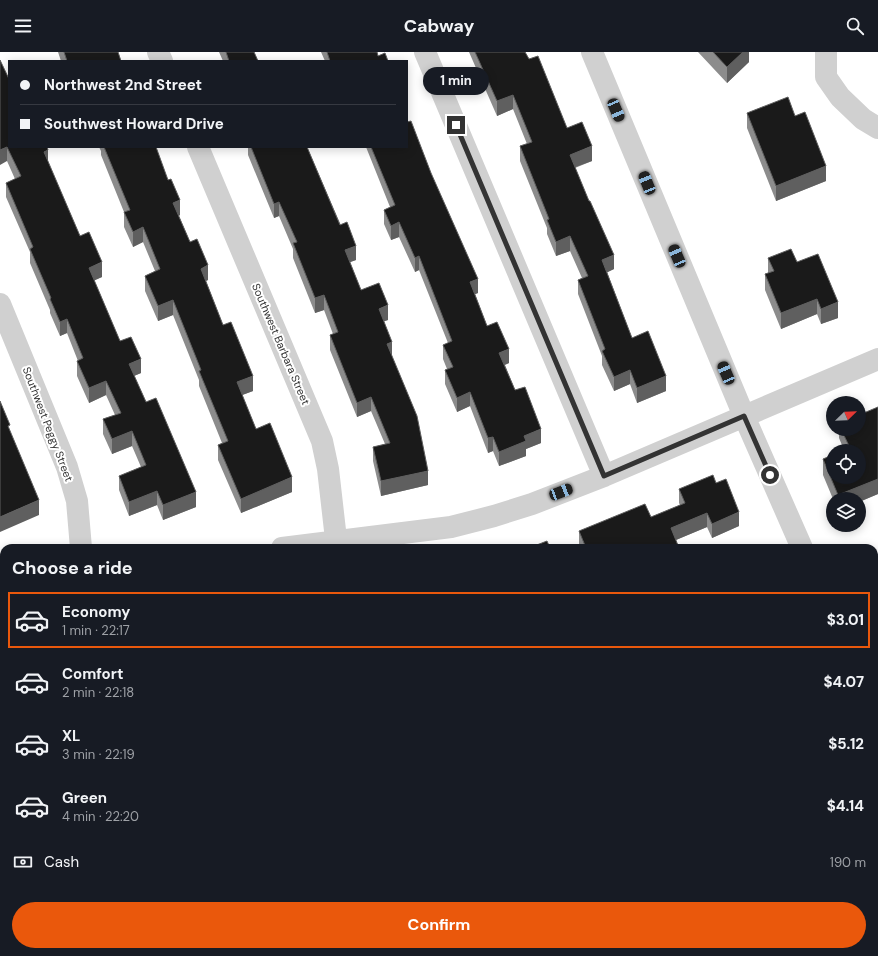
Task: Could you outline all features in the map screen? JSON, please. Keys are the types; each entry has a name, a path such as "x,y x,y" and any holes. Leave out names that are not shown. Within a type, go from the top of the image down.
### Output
{"street":[{"path":"425,52 604,476"},
{"path":"592,52 744,416 800,544"},
{"path":"826,52 826,77 840,96 863,119 878,128"},
{"name":"Southwest Barbara Street","path":"198,148 322,441 328,469 337,544"},
{"name":"Southwest Peggy Street","path":"0,304 67,467 77,501 81,544"},
{"path":"343,544 451,526 494,516 532,504 604,476 878,359"}],"building":[{"path":"64,52 118,52 121,60 67,60"},
{"path":"226,52 254,52 258,60 229,60"},
{"path":"327,52 377,52 378,56 385,53 388,60 330,60"},
{"path":"475,52 525,52 529,59 538,56 567,128 582,122 592,146 570,155 614,255 602,260 632,338 648,331 666,376 637,388 630,370 614,377 602,351 605,349 578,280 588,276 570,236 556,242 547,220 549,219 520,146 532,142 513,95 497,101"},
{"path":"713,52 743,52 727,67"},
{"path":"0,60 8,77 8,148 47,148 48,150 44,152 80,236 89,232 102,262 89,268 120,341 131,337 141,359 129,364 146,402 156,398 196,492 163,505 157,491 129,502 119,476 146,465 132,431 112,439 103,419 121,413 106,381 89,388 77,361 83,358 67,319 60,322 30,249 33,247 6,183 21,176 7,147 0,150"},
{"path":"788,97 795,116 805,112 826,166 776,186 747,113"},
{"path":"411,121 431,173 478,279 470,282 487,326 497,322 509,349 499,353 515,390 525,387 541,429 524,436 526,441 499,452 493,437 488,438 470,392 457,398 445,370 453,367 443,345 452,341 419,256 415,258 399,222 391,226 384,210 395,205 371,148 408,148 408,122"},
{"path":"104,148 156,148 168,180 171,179 180,200 173,203 190,242 197,239 208,265 201,269 223,325 231,322 253,376 237,382 256,429 270,423 292,477 241,499 218,445 228,441 199,371 201,370 173,300 158,306 145,276 160,269 143,227 133,232 124,212 130,210"},
{"path":"251,148 307,148 340,225 347,222 356,246 345,250 361,290 379,283 388,305 379,309 392,342 387,344 417,416 428,471 381,481 373,447 390,443 371,397 357,403 330,335 338,332 324,295 315,298 293,243 297,242 279,202 274,204"},
{"path":"791,249 797,262 818,254 838,302 821,309 817,299 781,313 765,274 774,271 768,258"},
{"path":"0,401 10,425 8,426 39,500 0,517"},
{"path":"878,407 878,479 866,484 866,444 848,444 844,436 866,436 866,412"},
{"path":"826,458 826,466 823,459"},
{"path":"713,475 716,483 726,479 739,512 712,524 707,513 671,528 677,544 584,544 579,531 645,504 651,517 685,503 679,489"},
{"path":"833,484 866,484 846,492 837,492"},
{"path":"547,541 548,544 539,544"}],"route":[{"path":"456,125 604,476 744,416 770,475"}]}
